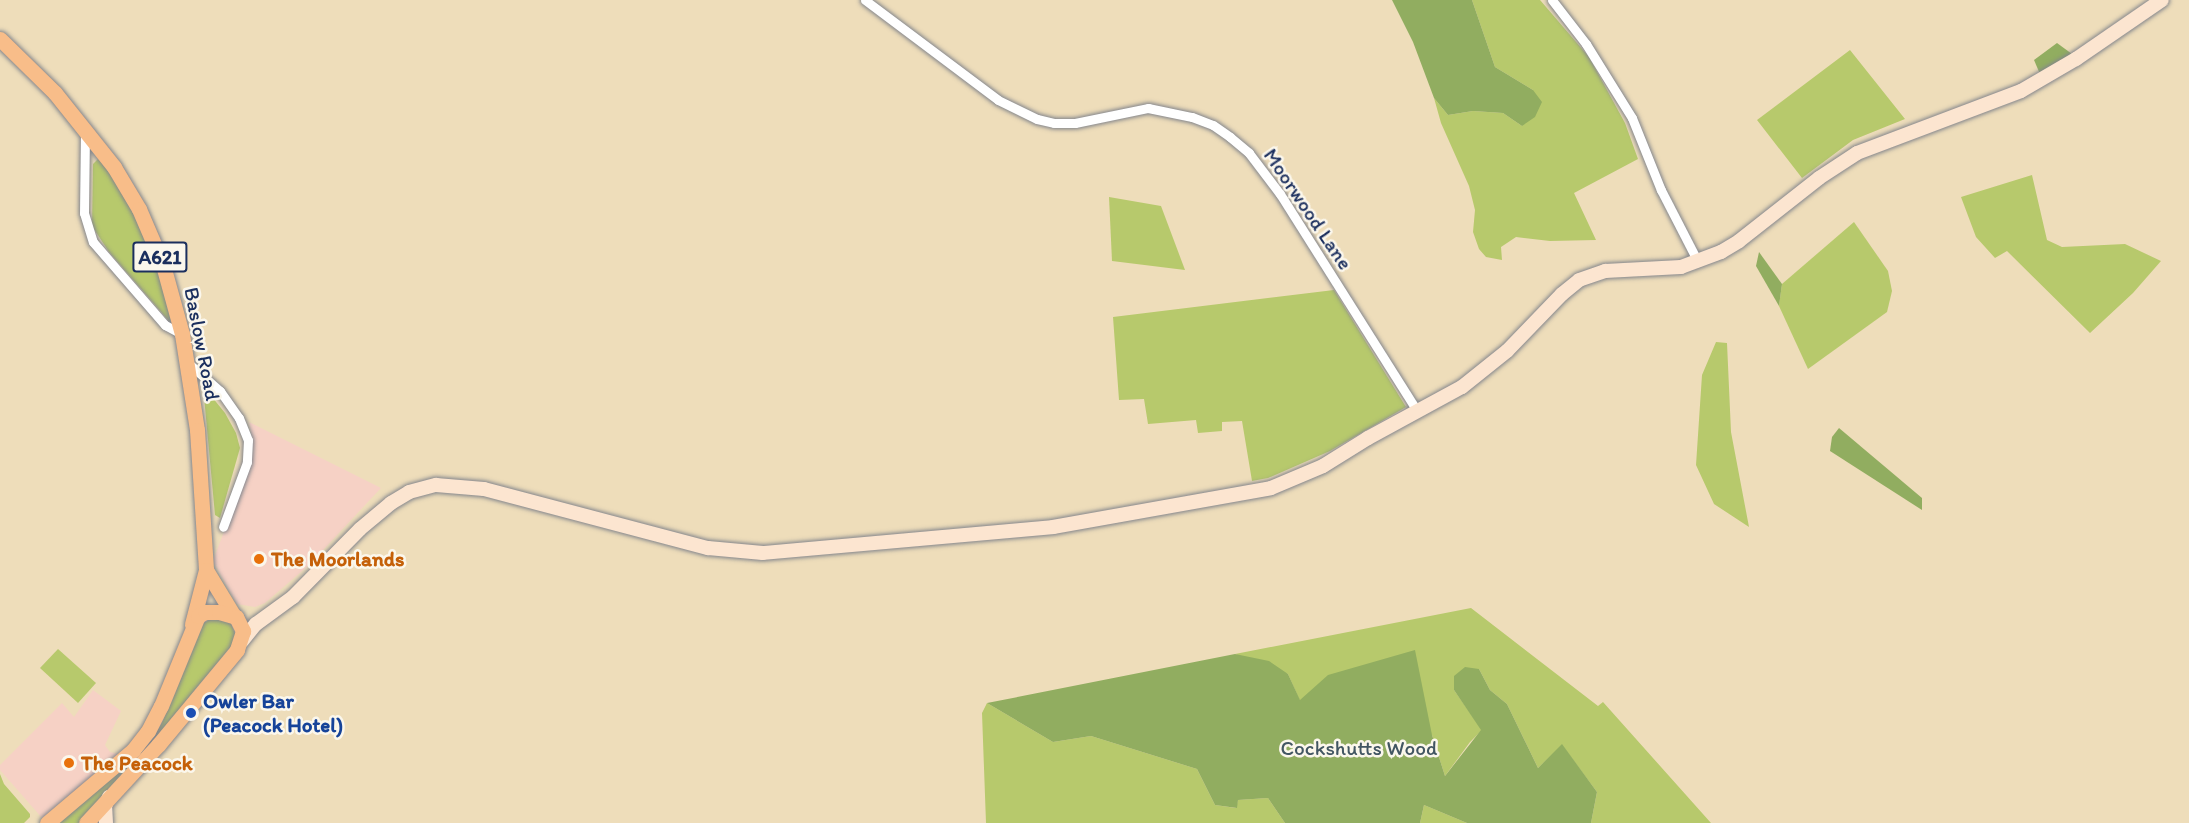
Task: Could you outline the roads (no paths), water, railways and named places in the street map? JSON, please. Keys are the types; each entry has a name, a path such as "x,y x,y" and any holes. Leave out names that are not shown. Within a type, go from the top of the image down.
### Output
{"main road":[{"path":"86,823 158,745 242,641 270,613 293,597 343,544 409,492 429,486 452,485 484,489 708,548 763,553 1053,527 1253,492 1296,479 1323,466 1483,372 1579,280 1605,271 1663,269 1698,262 1739,241 1819,178 1857,153 2020,91 2076,59 2162,0"},
{"name":"Baslow Road","path":"0,39 36,73 85,129 114,167 139,209 163,265 188,363 197,430 206,570 192,624"},
{"name":"Baslow Road","path":"206,570 235,617"},
{"path":"192,624 201,614 208,612 235,617 270,613"},
{"name":"A621","path":"235,617 243,627 242,641"},
{"name":"A621","path":"47,823 133,750 144,736 161,706 192,624"},
{"path":"106,823 105,806 109,797"}],"street":[{"name":"Moorwood Lane","path":"865,0 998,100 1037,119 1054,123 1075,123 1148,108 1192,117 1214,125 1249,153 1280,194 1418,411"},
{"path":"1552,0 1586,44 1632,118 1661,190 1698,262"},
{"path":"85,129 84,213 93,242 165,325 182,334"},
{"path":"188,363 220,392 239,418 248,440 247,462 223,527"}],"place":[{"name":"The Moorlands","path":"259,559"},
{"name":"Owler Bar (Peacock Hotel)","path":"191,713"},
{"name":"The Peacock","path":"69,763"}],"park label":[{"name":"Cockshutts Wood","path":"1359,748"}]}
